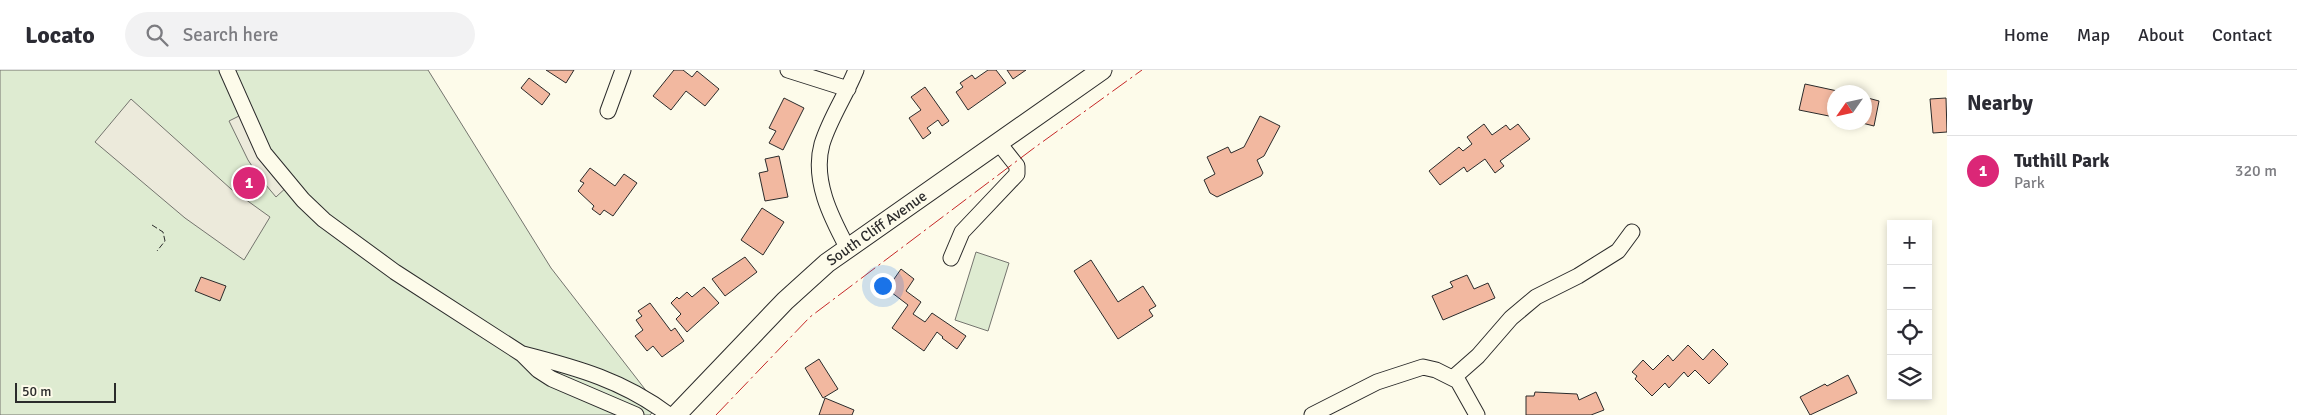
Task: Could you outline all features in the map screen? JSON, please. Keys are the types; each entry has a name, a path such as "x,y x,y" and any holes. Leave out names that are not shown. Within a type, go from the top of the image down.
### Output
{"main road":[{"name":"South Cliff Avenue","path":"676,415 784,301 847,247 1102,70"}],"street":[{"path":"227,70 264,153 303,200 324,220 395,272 522,354 538,370 552,379 636,415"},
{"path":"608,111 623,70"},
{"path":"788,70 848,89"},
{"path":"847,247 828,209 820,176 820,158 829,127 856,70"},
{"path":"951,258 962,232 1019,170 998,142"},
{"path":"1453,378 1478,356 1511,318 1536,297 1578,276 1618,251 1632,232"},
{"path":"522,354 616,382 639,393 669,415"},
{"path":"1312,415 1377,382 1422,367 1453,378 1461,384 1477,415"}],"green space":[{"path":"0,70 428,70 551,268 658,406 650,415 0,415"},
{"path":"976,252 1009,263 988,331 955,320"}],"shaded area":[{"path":"131,99 231,189 270,217 244,260 185,218 95,142"},
{"path":"245,113 289,185 276,197 248,160 229,121"}],"building":[{"path":"546,70 574,70 566,83"},
{"path":"674,70 683,70 692,77 697,71 719,89 705,106 686,91 671,110 653,96"},
{"path":"988,70 996,70 1006,83 968,110 956,92 963,87 960,83 972,75 975,79"},
{"path":"1007,70 1026,70 1013,79"},
{"path":"529,78 550,94 542,105 521,88"},
{"path":"1805,84 1827,89 1827,116 1799,110"},
{"path":"925,87 949,121 942,126 938,120 927,128 931,133 923,139 909,118 921,110 911,97"},
{"path":"784,98 804,108 783,150 769,143 776,131 769,128"},
{"path":"1946,98 1947,132 1933,133 1930,99"},
{"path":"1872,99 1879,101 1874,126 1872,126"},
{"path":"1260,116 1280,126 1264,156 1257,160 1263,173 1261,176 1217,197 1210,193 1204,180 1215,174 1207,157 1228,147 1231,153 1244,147"},
{"path":"1484,124 1492,135 1506,125 1510,130 1518,124 1530,139 1500,161 1504,166 1495,173 1485,159 1467,172 1464,167 1440,185 1429,171 1459,147 1463,151 1472,144 1467,137"},
{"path":"779,156 788,197 765,201 759,173 768,171 765,159"},
{"path":"590,168 615,186 624,174 637,183 613,216 604,210 600,215 592,209 594,206 578,191 584,183 580,181"},
{"path":"762,208 784,222 763,255 741,240"},
{"path":"745,257 757,272 725,296 712,279"},
{"path":"1091,260 1118,302 1143,286 1156,306 1149,310 1153,316 1118,339 1074,271"},
{"path":"901,269 914,279 906,291 921,302 913,314 925,322 932,313 966,336 957,349 937,332 924,351 892,328 908,305 887,289"},
{"path":"1467,275 1474,289 1488,283 1495,298 1443,320 1432,296 1453,287 1450,282"},
{"path":"201,277 226,286 220,301 195,291"},
{"path":"704,287 719,303 687,332 676,319 681,314 671,303 677,297 679,299 687,292 692,297"},
{"path":"650,303 671,331 675,328 684,341 662,357 653,346 647,351 635,336 643,330 636,320 642,316 638,311"},
{"path":"1688,345 1703,360 1713,349 1728,364 1709,384 1695,370 1688,377 1684,372 1669,388 1665,383 1652,396 1635,379 1637,376 1632,372 1643,360 1653,370 1668,355 1673,361"},
{"path":"819,359 838,389 823,398 805,368"},
{"path":"1848,375 1857,393 1810,415 1800,397"},
{"path":"1535,392 1577,394 1579,400 1596,392 1604,410 1591,415 1526,415 1526,396 1534,396"},
{"path":"825,398 854,410 852,415 819,415"}],"fence":[{"path":"152,225 163,232 165,241 157,251"}],"power":[{"path":"716,415 810,317 1034,148 1142,70"}],"place":[{"name":"Tuthill Park","path":"249,183"}]}
